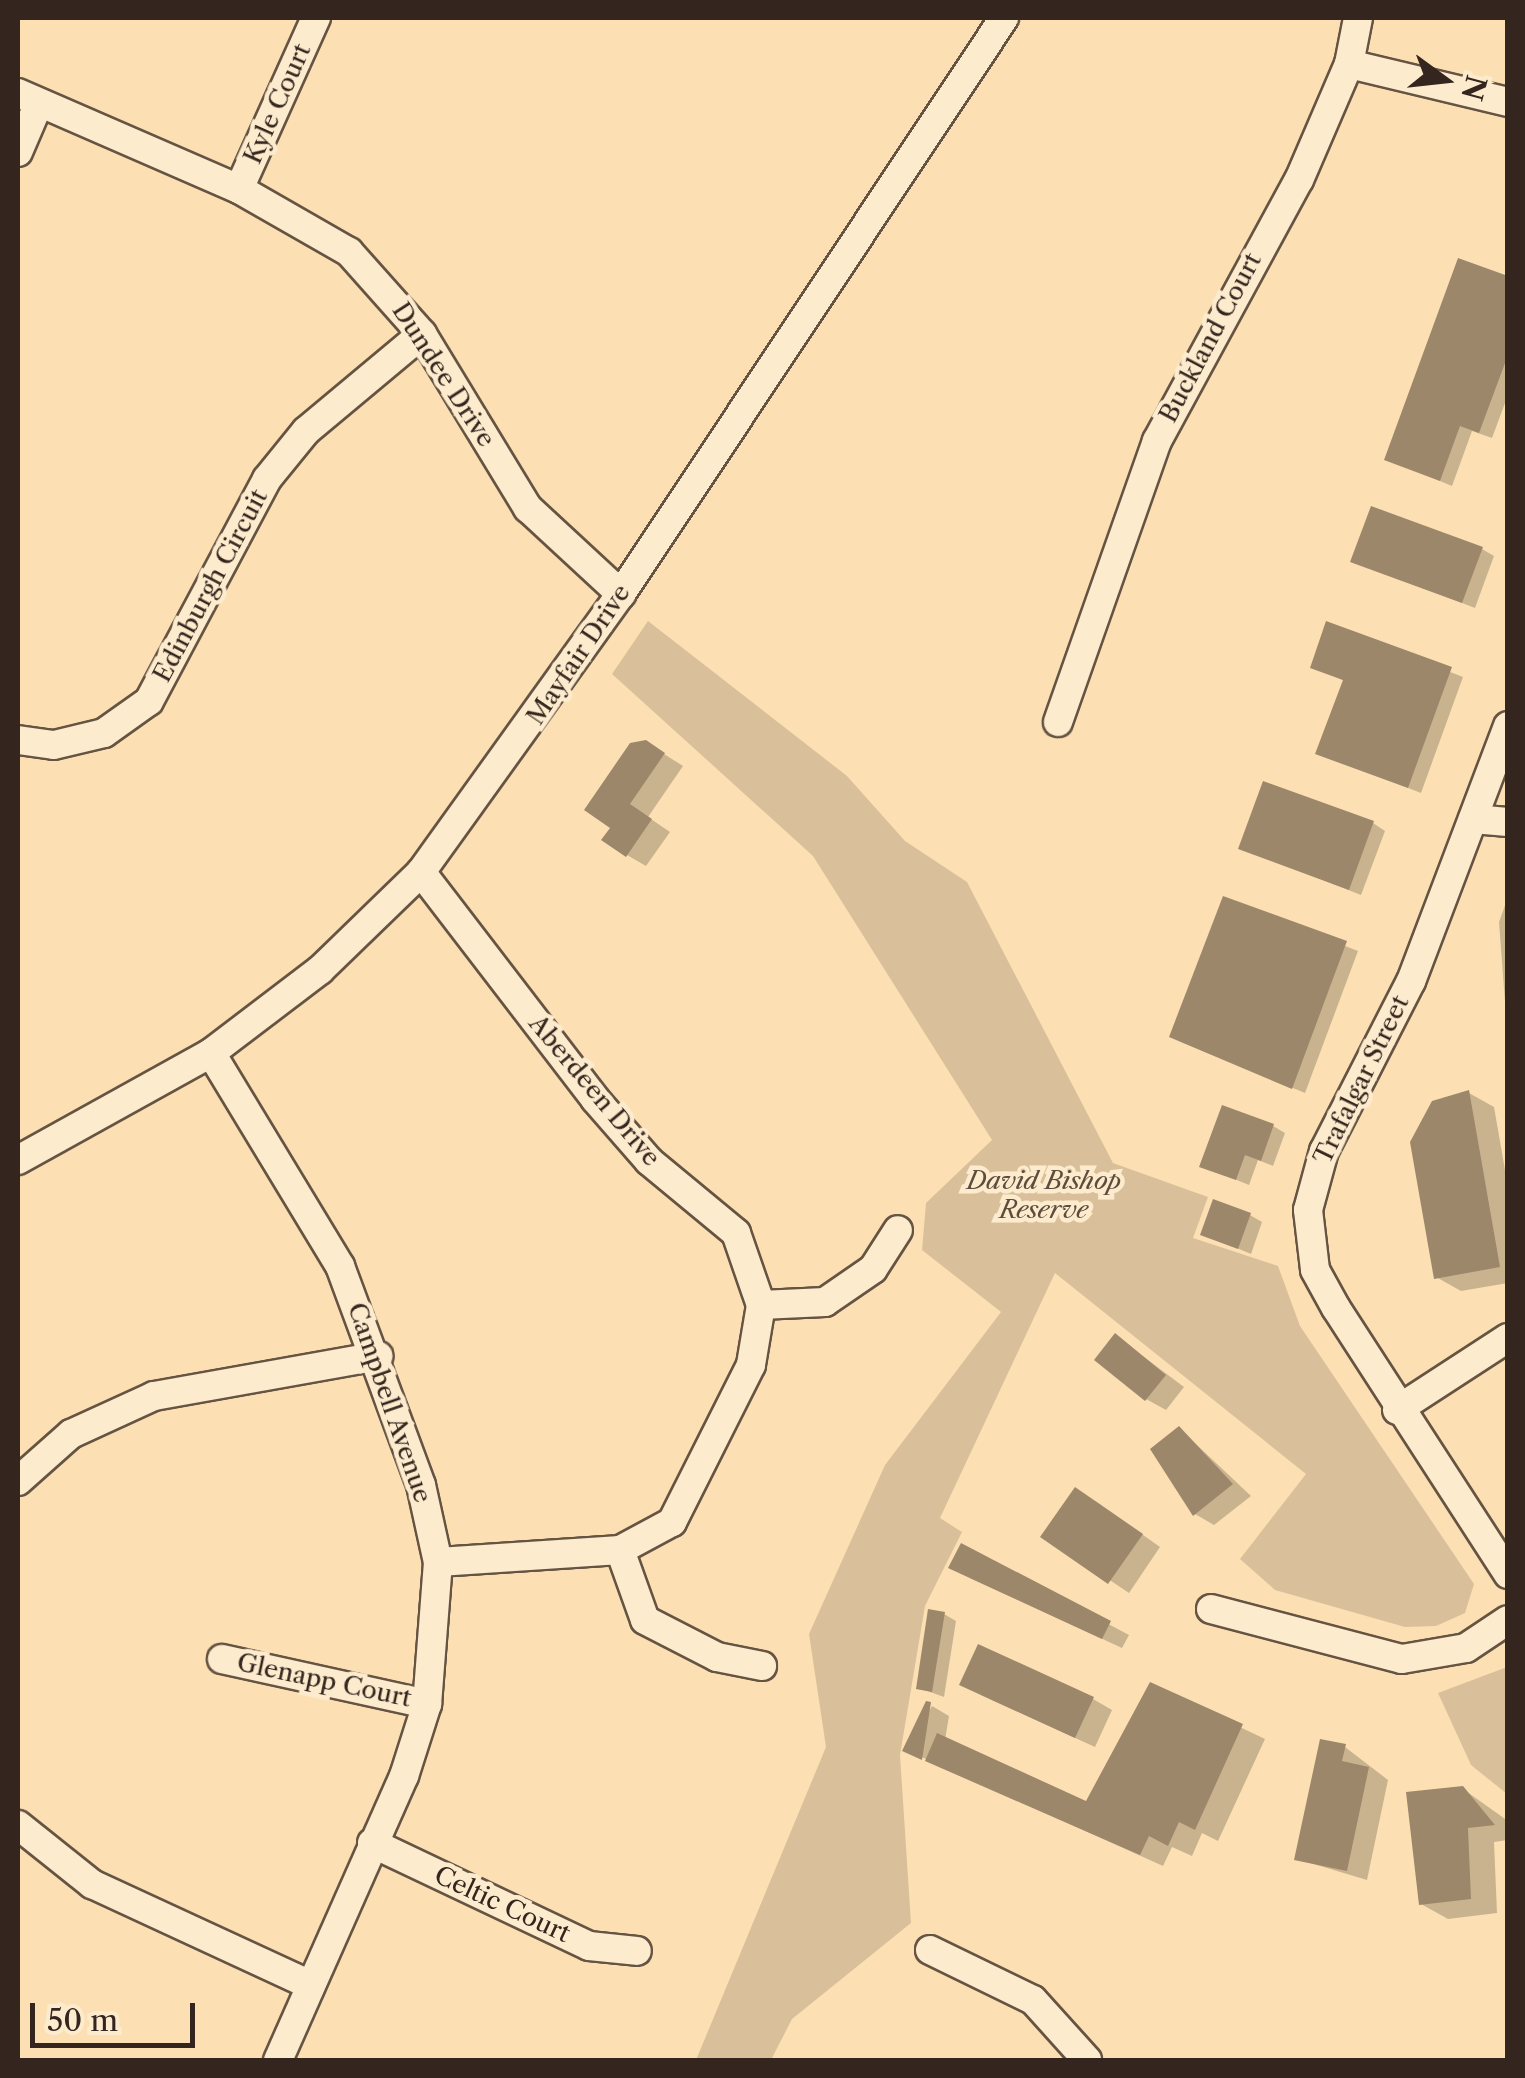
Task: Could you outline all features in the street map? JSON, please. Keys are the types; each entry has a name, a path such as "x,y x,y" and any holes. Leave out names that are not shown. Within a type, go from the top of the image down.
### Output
{"street":[{"name":"Kyle Court","path":"240,189 316,18"},
{"name":"Mayfair Drive","path":"18,1160 210,1053 320,970 421,872 621,594 1004,18"},
{"name":"Buckland Court","path":"1058,722 1157,441 1298,180 1349,64 1358,18"},
{"path":"1349,64 1508,102"},
{"name":"Dundee Drive","path":"28,98 240,189 349,252 422,334 528,508 621,594"},
{"path":"18,152 28,98"},
{"name":"Edinburgh Circuit","path":"18,740 54,745 104,733 148,701 267,479 306,431 422,334"},
{"name":"Trafalgar Street","path":"1508,726 1411,982 1324,1152 1308,1210 1315,1270 1397,1410 1508,1574"},
{"path":"1473,820 1508,822"},
{"name":"Aberdeen Drive","path":"421,872 595,1100 649,1161 736,1233 761,1305 751,1365 694,1492 672,1522 620,1550 438,1562"},
{"name":"Campbell Avenue","path":"210,1053 280,1156 378,1356 438,1562 427,1704 278,2060"},
{"path":"761,1305 836,1296 873,1269 898,1230"},
{"path":"1397,1410 1508,1338"},
{"path":"18,1480 71,1434 154,1396 378,1356"},
{"path":"620,1550 645,1620 716,1657 762,1666"},
{"path":"1211,1610 1402,1659 1466,1648 1508,1620"},
{"name":"Glenapp Court","path":"222,1659 427,1704"},
{"path":"18,1824 92,1884 311,1984"},
{"name":"Celtic Court","path":"372,1843 589,1946 636,1951"},
{"path":"930,1950 1033,2000 1088,2060"}],"green space":[{"name":"David Bishop Reserve","path":"648,621 847,776 905,841 967,882 1113,1163 1208,1197 1193,1238 1278,1266 1300,1326 1474,1584 1465,1613 1436,1626 1405,1627 1275,1590 1240,1559 1306,1474 1055,1273 940,1518 962,1532 925,1606 900,1755 911,1923 792,2019 771,2060 696,2060 826,1747 809,1634 885,1465 1001,1312 922,1250 926,1203 992,1140 813,856 612,674"},
{"path":"1508,1667 1507,1794 1471,1765 1438,1693"}],"building":[{"path":"1458,258 1508,276 1508,355 1479,433 1460,426 1440,481 1384,460"},
{"path":"1371,506 1483,547 1462,603 1350,562"},
{"path":"1326,621 1452,667 1408,788 1315,754 1343,680 1310,668"},
{"path":"646,740 665,753 630,804 652,819 626,857 601,840 610,828 584,810 630,743"},
{"path":"1263,781 1374,821 1349,890 1238,849"},
{"path":"1223,896 1347,941 1292,1089 1169,1037"},
{"path":"1469,1090 1500,1267 1434,1279 1410,1142 1432,1101"},
{"path":"1222,1105 1274,1124 1261,1161 1245,1155 1236,1180 1199,1167"},
{"path":"1213,1199 1251,1213 1238,1249 1200,1235"},
{"path":"1115,1333 1166,1375 1145,1401 1094,1360"},
{"path":"1179,1426 1233,1484 1193,1516 1150,1449"},
{"path":"1075,1487 1143,1534 1108,1584 1040,1537"},
{"path":"961,1543 1111,1621 1102,1639 948,1568"},
{"path":"928,1609 945,1612 932,1692 916,1689"},
{"path":"978,1644 1094,1697 1075,1738 959,1685"},
{"path":"1150,1682 1243,1724 1195,1830 1179,1822 1168,1846 1149,1836 1140,1855 925,1761 937,1733 1086,1801"},
{"path":"926,1701 931,1702 922,1760 902,1751"},
{"path":"1320,1739 1346,1744 1342,1761 1369,1767 1347,1871 1294,1860"},
{"path":"1463,1786 1495,1825 1468,1828 1471,1899 1419,1905 1406,1792"}]}
